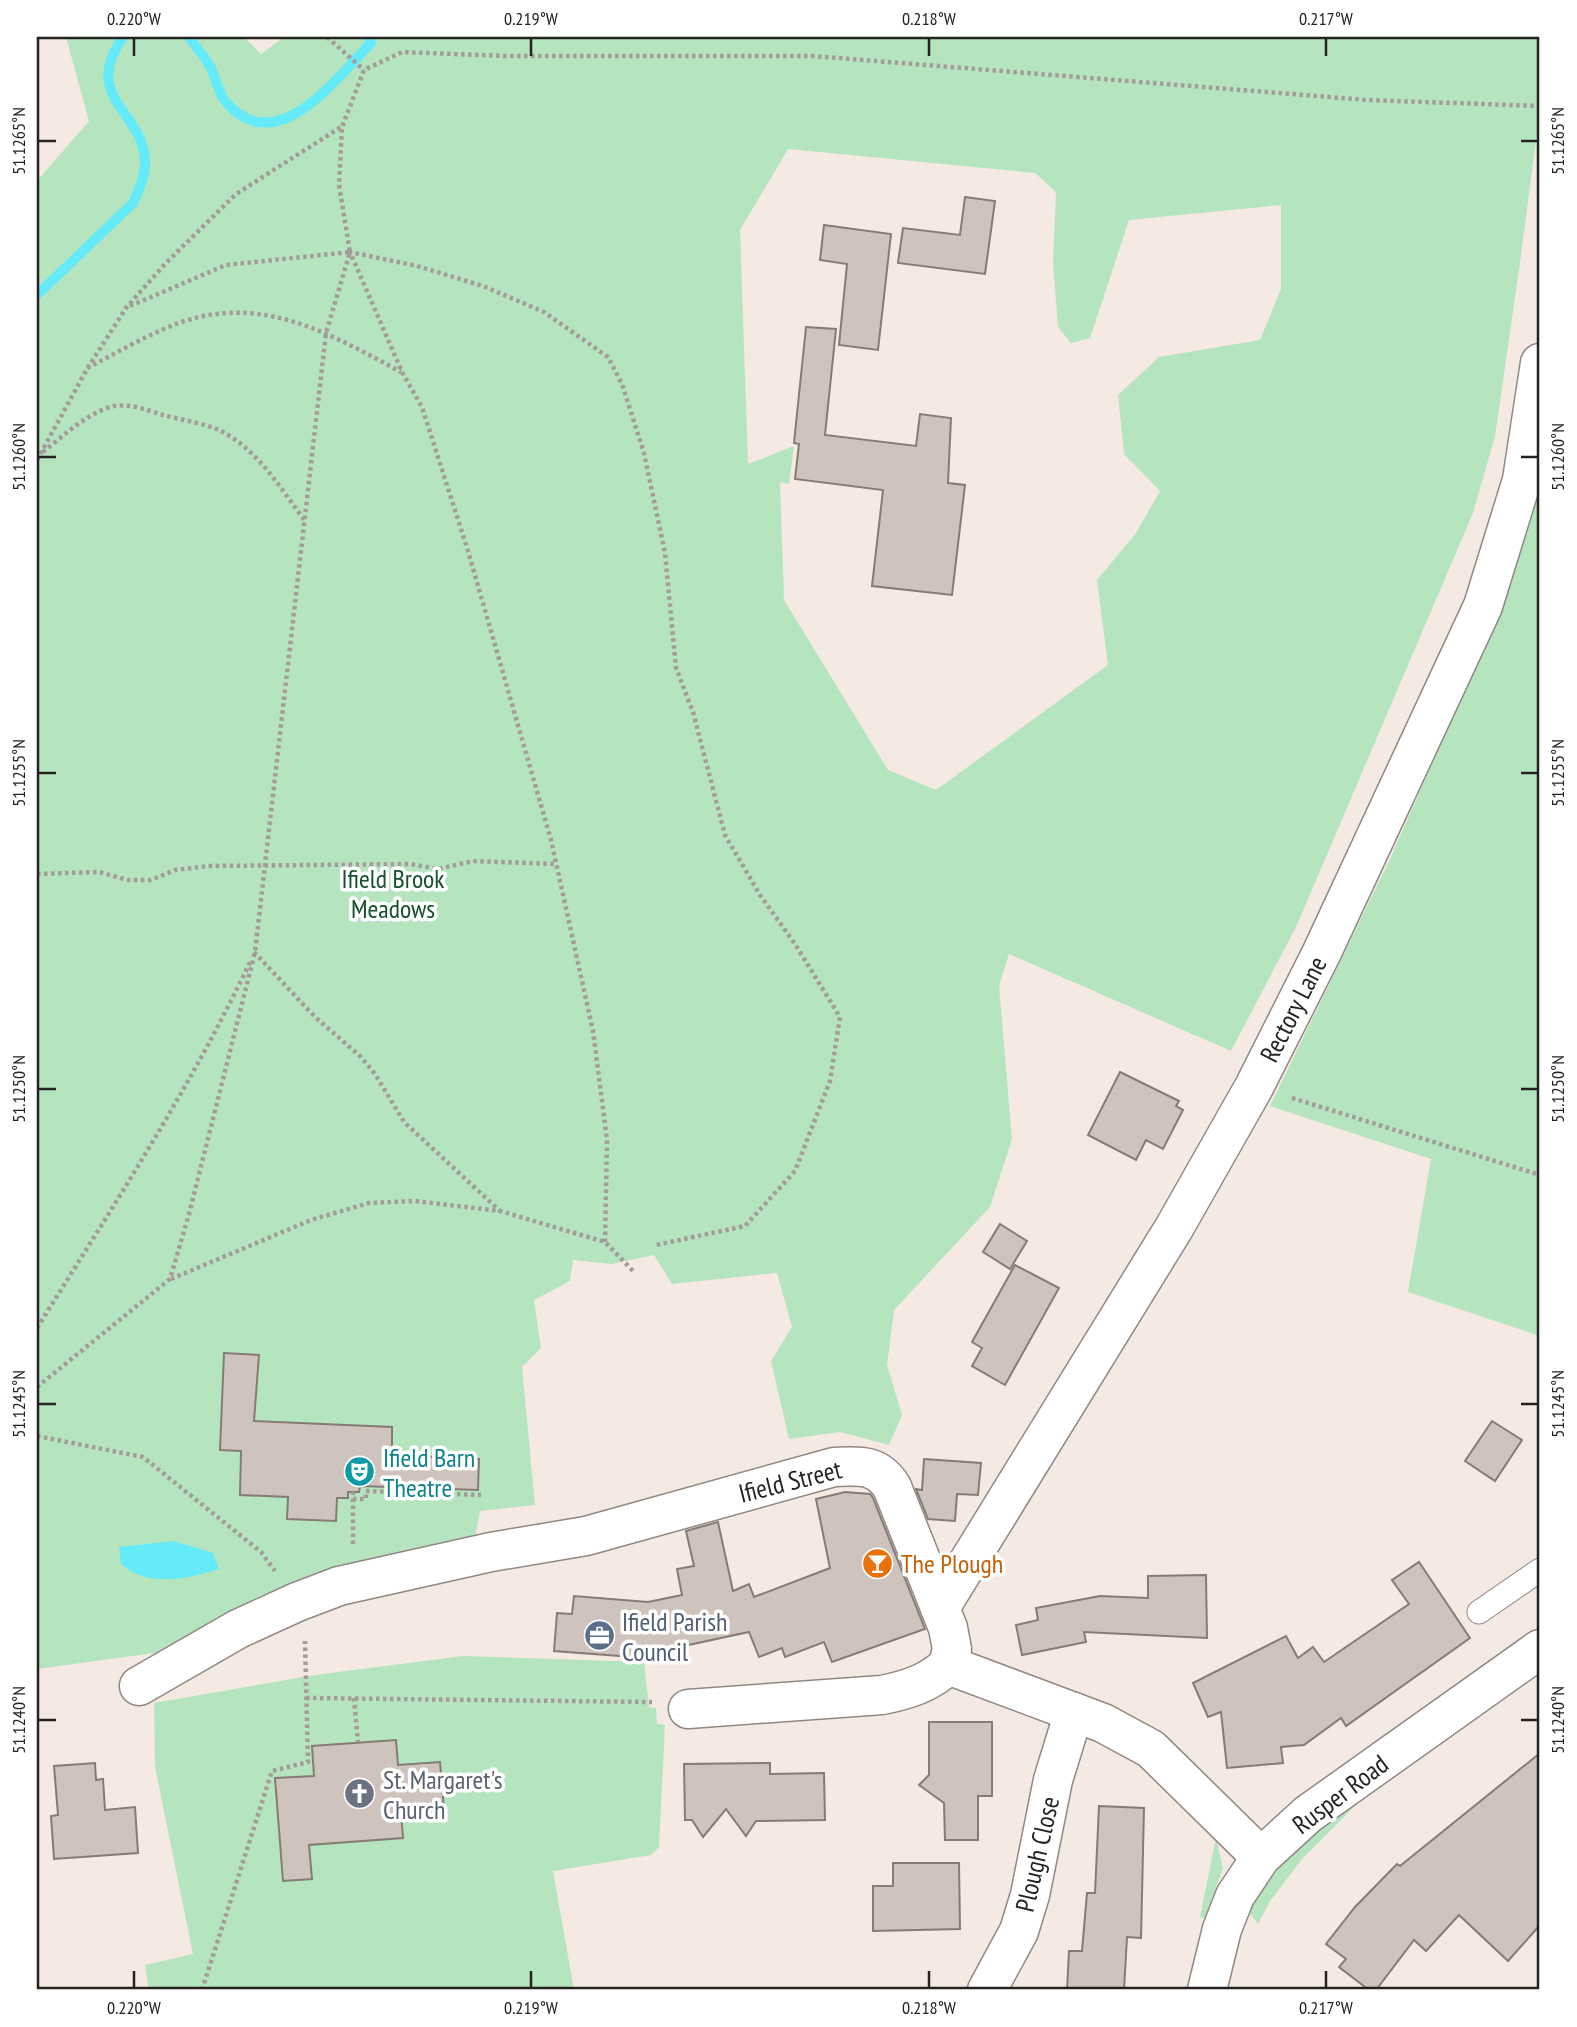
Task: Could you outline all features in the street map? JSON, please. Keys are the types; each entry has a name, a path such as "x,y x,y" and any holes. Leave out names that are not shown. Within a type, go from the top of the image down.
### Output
{"street":[{"name":"Rectory Lane","path":"940,1608 1160,1251 1254,1087 1322,952 1483,606 1522,480 1540,363"},
{"name":"Ifield Street","path":"139,1685 238,1629 297,1601 352,1583 491,1552 586,1536 834,1467 861,1466 876,1469 892,1487 940,1608 952,1649 948,1665"},
{"name":"Rusper Road","path":"1207,1990 1222,1929 1235,1896 1261,1857 1308,1814 1540,1649"},
{"path":"688,1709 882,1695 907,1690 940,1673 948,1665 1074,1712 1129,1735 1152,1749 1261,1857"},
{"name":"Plough Close","path":"987,1990 1019,1931 1053,1780 1074,1712"}],"lane":[{"path":"1479,1612 1540,1570"}],"path":[{"path":"327,37 364,70"},
{"path":"605,1242 607,1140 602,1100 593,1031 556,864 468,551 422,407 402,372 350,252 339,185 342,127 364,70 402,52 506,56 813,56 1367,100 1540,106"},
{"path":"38,457 87,369 126,308 236,194 342,127"},
{"path":"170,1279 255,952 326,333 350,252"},
{"path":"126,308 226,265 350,252 417,266 483,286 544,312 608,357 622,384 644,453 665,553 676,668 693,712 725,835 760,895 795,944 840,1017 830,1081 794,1171 745,1226 656,1245"},
{"path":"87,369 166,328 209,316 268,313 326,333 402,372"},
{"path":"38,457 71,429 110,407 130,406 220,430 248,450 274,477 305,522"},
{"path":"37,874 99,872 128,880 151,880 187,869 265,864 410,864 438,869 473,861 556,864"},
{"path":"255,952 315,1017 360,1056 375,1074 404,1122 433,1152 500,1211"},
{"path":"37,1328 165,1123 220,1026 255,952"},
{"path":"1254,1087 1540,1175"},
{"path":"37,1387 170,1279 311,1220 369,1203 415,1201 500,1211 605,1242 634,1272"},
{"path":"37,1436 144,1458 261,1552 297,1601 306,1648 308,1762 272,1771 202,1990"},
{"path":"352,1583 353,1495 366,1499 366,1491 481,1495"},
{"path":"306,1698 650,1701 688,1709"},
{"path":"354,1698 358,1742"}],"green space":[{"name":"Ifield Brook Meadows","path":"66,37 244,37 261,54 284,37 1540,37 1540,110 1495,436 1473,513 1296,927 1231,1051 1009,954 999,986 1012,1139 990,1207 894,1310 887,1365 902,1415 889,1445 840,1432 789,1439 771,1361 792,1327 777,1273 672,1284 654,1255 611,1264 573,1260 570,1281 534,1300 541,1348 522,1367 535,1505 480,1511 475,1538 169,1651 37,1669 37,181 89,121","holes":["788,149 1035,173 1056,192 1053,264 1058,327 1071,343 1090,338 1129,220 1281,205 1281,289 1260,340 1159,357 1118,395 1124,454 1160,491 1136,533 1097,580 1108,665 936,790 888,770 784,600 780,482 789,484 794,446 748,464 740,230"]},
{"path":"1540,489 1540,1336 1408,1292 1431,1159 1270,1106 1390,859 1502,605"},
{"path":"463,1656 644,1662 649,1707 656,1708 657,1724 665,1725 659,1847 651,1855 553,1871 574,1990 149,1990 145,1965 193,1954 155,1767 154,1703 315,1675"},
{"path":"1359,1797 1358,1803 1302,1859 1270,1901 1258,1924 1247,1910 1289,1855"},
{"path":"1216,1838 1223,1868 1205,1918 1200,1917"}],"water":[{"path":"173,1541 213,1553 219,1569 194,1576 155,1579 132,1572 121,1564 119,1547"}],"building":[{"path":"965,197 995,201 985,274 898,263 903,228 960,235"},
{"path":"824,225 891,234 878,350 839,345 847,264 820,260"},
{"path":"806,327 836,329 825,435 916,446 920,414 951,418 948,483 965,485 952,595 872,586 883,490 795,479 799,444 794,443"},
{"path":"1120,1072 1179,1101 1176,1106 1183,1110 1163,1149 1146,1140 1136,1160 1088,1135"},
{"path":"1000,1224 1027,1241 1010,1269 983,1252"},
{"path":"1015,1265 1059,1288 1005,1385 972,1366 982,1348 972,1342"},
{"name":"Ifield Barn Theatre","path":"224,1353 259,1355 254,1421 392,1427 392,1455 479,1459 478,1490 360,1486 359,1492 348,1492 348,1498 337,1498 336,1521 287,1519 288,1497 240,1495 241,1451 220,1450"},
{"path":"1492,1421 1522,1440 1495,1481 1465,1461"},
{"path":"924,1459 981,1463 978,1495 957,1494 955,1521 928,1519 916,1489 922,1490"},
{"path":"845,1492 870,1494 873,1498 925,1629 832,1662 824,1642 785,1657 782,1648 759,1657 749,1632 633,1657 554,1651 557,1613 572,1614 574,1596 648,1602 682,1595 677,1569 694,1566 686,1531 718,1522 733,1591 749,1584 754,1597 830,1568 816,1499"},
{"path":"1419,1562 1470,1638 1346,1726 1341,1718 1304,1745 1281,1747 1283,1763 1227,1768 1221,1712 1208,1717 1193,1683 1286,1636 1298,1658 1313,1647 1324,1662 1409,1604 1392,1580"},
{"path":"1206,1575 1207,1638 1084,1632 1086,1642 1022,1655 1016,1625 1038,1620 1036,1608 1100,1596 1148,1598 1148,1576"},
{"path":"929,1722 992,1722 992,1796 978,1796 978,1840 945,1840 944,1803 919,1785 929,1775"},
{"name":"St. Margaret's Church","path":"396,1740 398,1765 440,1762 444,1809 401,1812 403,1838 309,1845 312,1879 283,1881 275,1778 314,1776 312,1746"},
{"path":"1540,1753 1540,1925 1508,1961 1459,1915 1426,1951 1414,1940 1376,1990 1369,1990 1339,1967 1346,1959 1326,1944 1355,1907 1397,1864 1400,1866"},
{"path":"95,1763 96,1780 103,1779 105,1810 135,1807 138,1853 54,1859 51,1816 58,1815 54,1766"},
{"path":"770,1763 770,1774 824,1773 825,1820 756,1821 746,1836 726,1809 703,1837 692,1820 685,1820 684,1764"},
{"path":"1099,1806 1144,1808 1141,1938 1127,1937 1124,1990 1067,1990 1069,1951 1082,1951 1087,1893 1095,1893"},
{"path":"893,1863 959,1863 960,1929 873,1931 873,1886 893,1886"}],"waterway":[{"path":"37,295 133,203 142,181 145,167 143,148 137,132 111,91 108,76 111,58 123,37"},
{"path":"189,37 211,68 226,102 245,118 265,123 285,118 323,93 371,43 368,37"}],"place":[{"name":"Ifield Barn Theatre","path":"360,1472"},
{"name":"The Plough","path":"878,1563"},
{"name":"Ifield Parish Council","path":"599,1636"},
{"name":"St. Margaret's Church","path":"360,1794"}]}
